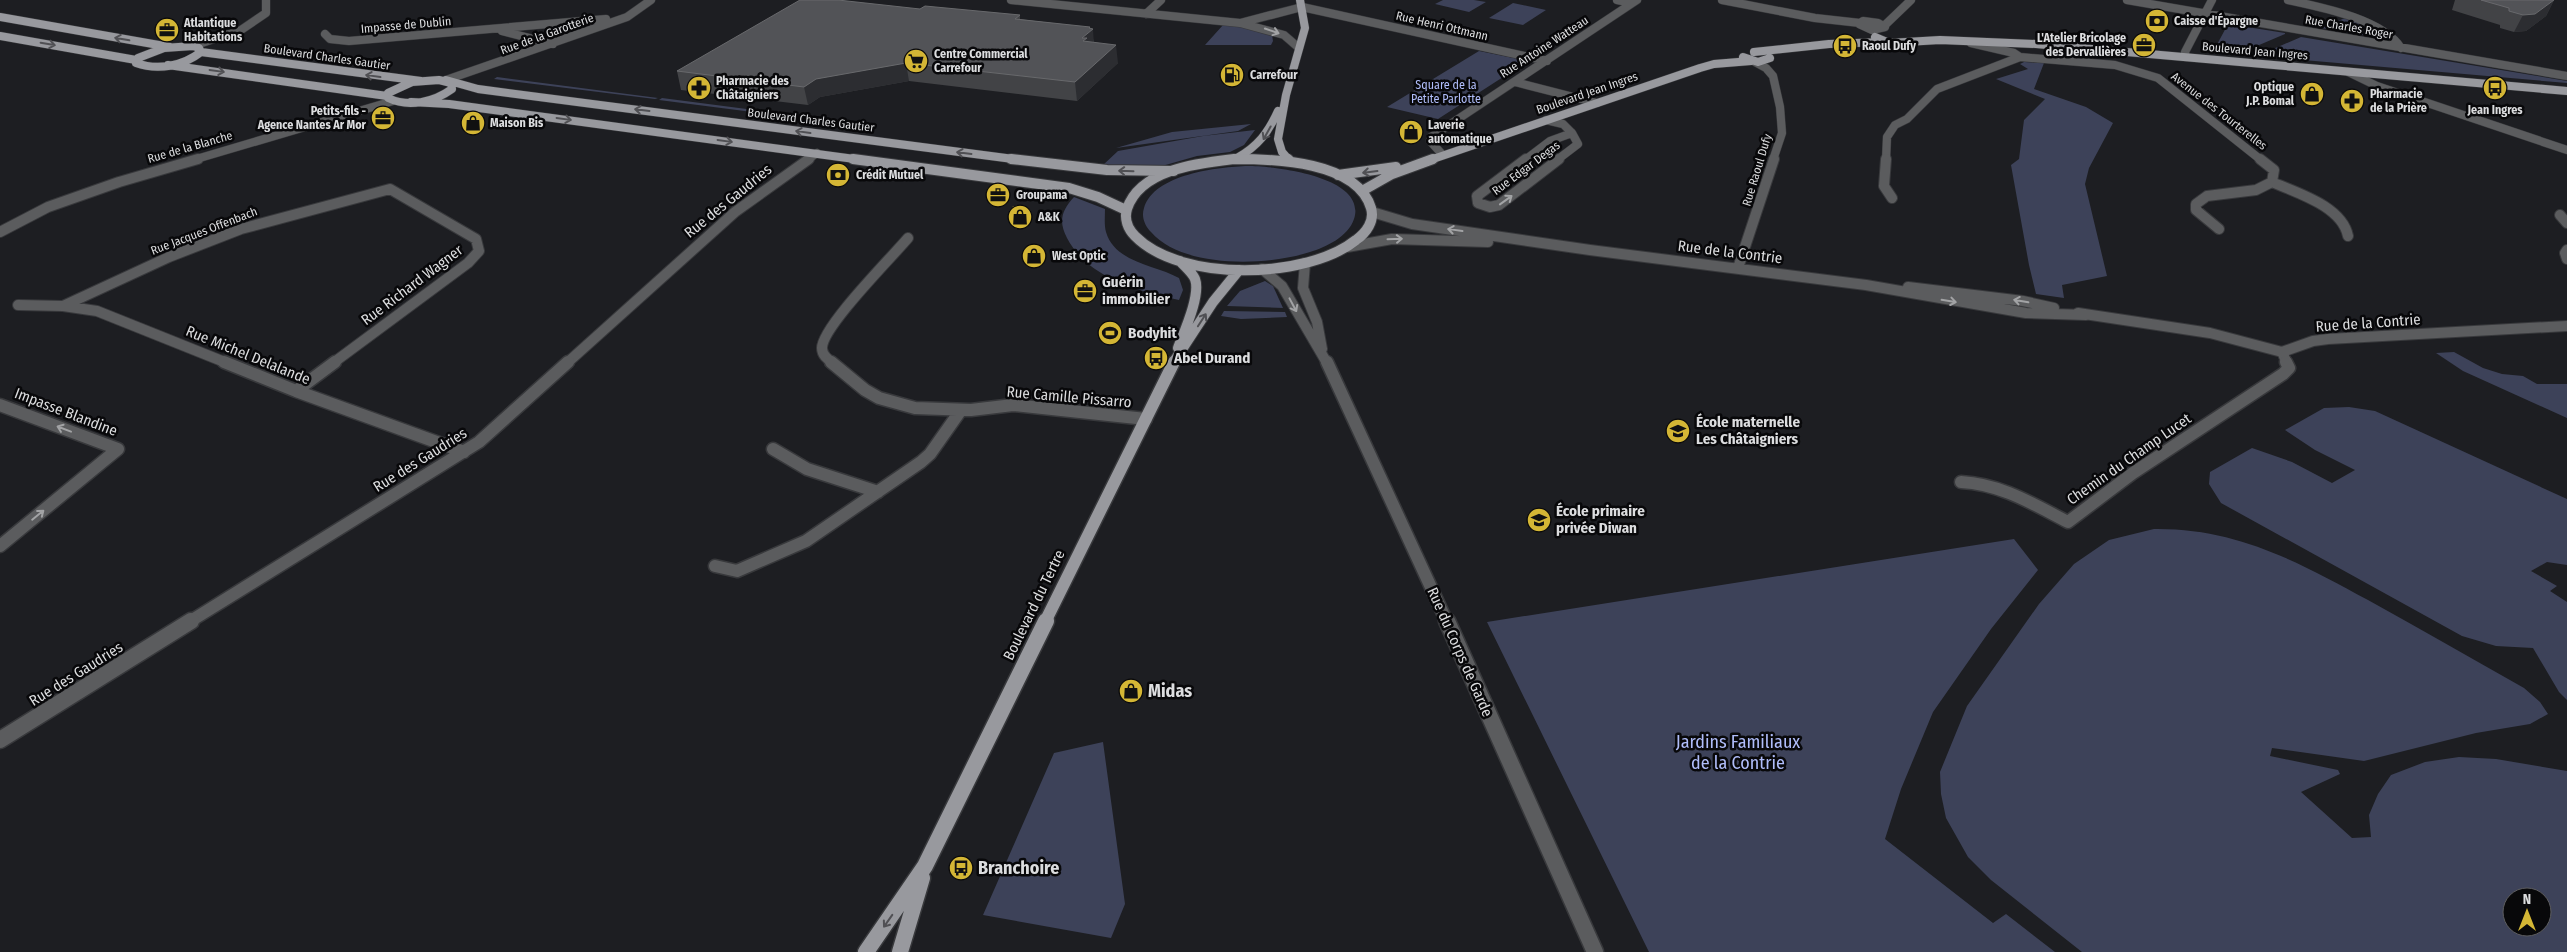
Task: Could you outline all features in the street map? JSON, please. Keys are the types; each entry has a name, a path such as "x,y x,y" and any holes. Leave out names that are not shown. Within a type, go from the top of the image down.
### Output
{"main road":[{"path":"1290,161 1282,152 1278,139 1286,95 1305,28 1301,4"},
{"path":"0,17 170,47 193,46 199,48 201,52 189,59 168,65 146,66 138,64 136,60"},
{"path":"0,36 136,60 148,53 170,47"},
{"path":"1754,52 1787,50 1877,38"},
{"name":"Boulevard Jean Ingres","path":"1877,38 2036,44 2567,91"},
{"path":"1754,52 1765,54 1769,59 1787,50"},
{"name":"Boulevard Charles Gautier","path":"201,52 421,81 446,80 478,89 1036,162 1112,171 1174,170"},
{"name":"Boulevard Jean Ingres","path":"1714,64 1720,60 1754,52"},
{"path":"1742,55 1753,61"},
{"name":"Boulevard Jean Ingres","path":"1362,191 1392,174 1468,146 1714,64 1769,59"},
{"name":"Boulevard Charles Gautier","path":"168,65 411,102"},
{"path":"411,102 436,98 449,92 453,88 453,84 446,80"},
{"path":"390,99 397,87 421,81"},
{"path":"1234,159 1252,150 1266,138 1286,95"},
{"path":"411,102 449,104 1069,188 1098,197 1126,210"},
{"name":"Boulevard Jean Ingres","path":"1338,175 1384,170 1468,146"},
{"path":"1234,159 1290,161 1338,175 1362,191 1371,205 1372,212 1366,230 1347,247 1305,263 1239,270 1180,261 1154,251 1137,238 1127,224 1126,210 1131,198 1142,188 1174,170 1208,162 1234,159"},
{"name":"Boulevard du Tertre","path":"1175,360 1197,292 1195,279 1180,261"},
{"name":"Boulevard du Tertre","path":"866,952 926,866 1175,360 1220,289 1239,270"},
{"name":"Boulevard du Tertre","path":"900,952 926,866"}],"street":[{"path":"193,46 232,33 261,18 266,13 266,0"},
{"name":"Rue de la Garotterie","path":"446,80 627,17 650,0"},
{"path":"1012,0 1014,2 1240,22 1284,35 1299,48"},
{"path":"1146,14 1160,0"},
{"path":"1617,0 1635,2"},
{"path":"1722,0 1747,2 1816,18 1863,26 1884,27"},
{"path":"1884,27 1891,17 1911,0"},
{"name":"Rue Charles Roger","path":"2127,0 2567,76"},
{"path":"2186,58 2185,52 2212,0"},
{"path":"2288,0 2366,23 2395,38 2401,48"},
{"name":"Rue Antoine Watteau","path":"1441,153 1430,141 1435,134 1635,2"},
{"path":"1240,22 1301,4"},
{"name":"Rue Henri Ottmann","path":"1301,4 1546,61"},
{"path":"1863,26 1891,17"},
{"name":"Impasse de Dublin","path":"325,34 330,39 349,41 606,19"},
{"path":"1873,22 1884,27 1896,38"},
{"path":"1863,26 1877,38"},
{"name":"Impasse de Dublin","path":"492,29 553,44"},
{"path":"1958,40 2017,55"},
{"path":"2017,55 2017,49 2036,44"},
{"path":"1892,198 1884,186 1887,137 1895,125 1907,120 1937,89 2017,55"},
{"name":"Avenue des Tourterelles","path":"2017,55 2115,65 2158,78 2274,170 2272,182"},
{"name":"Rue Raoul Dufy","path":"1738,268 1770,176 1782,133 1780,107 1772,76 1776,68 1769,59"},
{"path":"1753,61 1766,68 1772,76"},
{"path":"2348,72 2377,86 2567,150"},
{"path":"1515,82 1596,103"},
{"name":"Rue de la Blanche","path":"0,232 48,207 119,182 390,99"},
{"name":"Rue Edgar Degas","path":"1546,120 1561,122 1569,126 1578,144 1504,202 1490,207 1478,203 1477,196 1550,141 1572,133"},
{"name":"Rue des Gaudries","path":"0,740 479,442 735,212 817,154"},
{"path":"2218,229 2196,210 2196,204 2207,196 2256,190 2272,182 2305,196 2328,211 2345,225 2348,236"},
{"name":"Rue Jacques Offenbach","path":"63,306 169,257 240,229 390,189"},
{"name":"Rue Richard Wagner","path":"296,391 468,263 478,251 478,242 474,236 390,189"},
{"name":"Rue de la Contrie","path":"1372,212 1412,224 1590,250 1866,285 2026,312 2086,315 2210,333 2282,352 2328,338 2567,326"},
{"path":"2560,215 2567,223"},
{"path":"0,220 16,223"},
{"name":"Rue Camille Pissarro","path":"908,238 833,324 823,342 822,350 832,362 865,390 879,398 915,408 961,410 1012,405 1146,419"},
{"name":"Rue de la Contrie","path":"1347,247 1376,241 1409,239 1590,250"},
{"path":"2567,250 2567,259"},
{"name":"Rue du Corps de Garde","path":"1305,263 1302,293 1316,317 1323,354"},
{"name":"Rue du Corps de Garde","path":"1262,269 1282,286 1300,319 1323,354 1446,619 1595,952"},
{"name":"Rue Michel Delalande","path":"18,305 63,306 96,311 296,391 464,452"},
{"name":"Chemin du Champ Lucet","path":"1961,482 1983,484 2016,496 2068,522 2133,473 2283,374 2289,368 2282,352"},
{"name":"Impasse Blandine","path":"0,404 118,449 0,546"},
{"path":"715,566 737,571 806,541 930,454 961,410"},
{"path":"773,449 807,469 878,492"}],"green space":[{"path":"1443,0 1486,2 1469,12 1435,4"},
{"path":"1513,3 1546,10 1523,25 1489,18"},
{"path":"2345,18 2376,30 2393,40 2321,28"},
{"path":"2228,24 2285,34 2238,54 2213,52"},
{"path":"1223,25 1242,27 1272,35 1273,41 1271,45 1205,45"},
{"path":"2301,37 2567,81 2567,83 2257,56"},
{"name":"Square de la Petite Parlotte","path":"1479,51 1528,61 1438,119 1387,107"},
{"path":"2024,62 2044,63 2034,89 2086,107 2113,123 2089,168 2085,184 2107,276 2062,285 2064,298 2036,294 2011,165 2019,159 2024,120 2045,99 1996,79 2028,69 2020,64"},
{"path":"497,77 658,98 494,79"},
{"path":"662,98 794,115 791,117 659,100"},
{"path":"1251,124 1238,131 1116,148 1172,132"},
{"path":"1255,130 1244,145 1230,152 1197,156 1162,166 1103,165 1118,151 1203,136"},
{"path":"1248,166 1296,171 1333,183 1347,193 1354,204 1354,219 1351,225 1342,236 1316,250 1292,257 1250,262 1204,258 1183,253 1165,244 1147,227 1143,218 1143,211 1150,196 1160,187 1188,175 1220,168"},
{"path":"1074,197 1105,209 1106,232 1111,242 1127,257 1179,278 1183,290 1179,300 1147,292 1116,281 1101,273 1076,252 1064,232 1062,221 1064,211"},
{"path":"1265,281 1273,286 1283,308 1227,306 1240,291"},
{"path":"1224,311 1285,312 1287,317 1241,319 1221,316"},
{"path":"2454,352 2483,368 2502,374 2523,376 2537,384 2567,384 2567,418 2463,371 2436,353"},
{"path":"2349,407 2375,411 2567,499 2567,565 2547,562 2531,571 2557,586 2550,591 2567,602 2567,700 2559,692 2533,648 2496,646 2462,636 2221,503 2209,484 2210,472 2252,448 2292,462 2332,483 2355,470 2315,450 2285,430 2324,408"},
{"path":"2154,529 2184,530 2213,534 2240,541 2266,550 2317,573 2524,688 2540,702 2548,714 2530,724 2476,733 2364,761 2272,748 2270,756 2338,770 2340,774 2301,792 2352,838 2371,837 2369,815 2378,794 2391,775 2425,762 2459,757 2496,759 2567,771 2567,952 2082,952 1991,880 1968,857 1946,818 1941,794 1940,772 1967,706 2039,604 2074,564 2109,540"},
{"name":"Jardins Familiaux de la Contrie","path":"2014,539 2038,570 1991,629 1933,712 1901,789 1885,839 1993,923 2006,914 2055,952 1649,952 1487,622"},
{"path":"1103,742 1125,904 1111,938 983,915 1054,753"}],"building":[{"name":"Centre Commercial Carrefour","path":"800,0 838,0 920,9 925,6 1020,15 1015,19 1090,27 1093,29 1082,38 1087,38 1083,41 1116,45 1075,82 906,63 816,79 804,87 677,71"},
{"path":"2481,0 2554,0 2535,14 2523,15 2509,11 2509,8"}],"place":[{"name":"Caisse d'Épargne","path":"2157,21"},
{"name":"Atlantique Habitations","path":"167,30"},
{"name":"L'Atelier Bricolage des Dervallières","path":"2144,45"},
{"name":"Raoul Dufy","path":"1845,46"},
{"name":"Centre Commercial Carrefour","path":"916,61"},
{"name":"Carrefour","path":"1232,75"},
{"name":"Pharmacie des Châtaigniers","path":"699,88"},
{"name":"Jean Ingres","path":"2495,88"},
{"name":"Optique J.P. Bomal","path":"2312,94"},
{"name":"Pharmacie de la Prière","path":"2352,101"},
{"name":"Petits-fils - Agence Nantes Ar Mor","path":"383,118"},
{"name":"Maison Bis","path":"473,123"},
{"name":"Laverie automatique","path":"1411,132"},
{"name":"Crédit Mutuel","path":"838,175"},
{"name":"Groupama","path":"998,195"},
{"name":"A&K","path":"1020,217"},
{"name":"West Optic","path":"1034,256"},
{"name":"Guérin immobilier","path":"1085,291"},
{"name":"Bodyhit","path":"1110,333"},
{"name":"Abel Durand","path":"1156,358"},
{"name":"École maternelle Les Châtaigniers","path":"1678,431"},
{"name":"École primaire privée Diwan","path":"1539,520"},
{"name":"Midas","path":"1131,691"},
{"name":"Branchoire","path":"961,868"}]}
